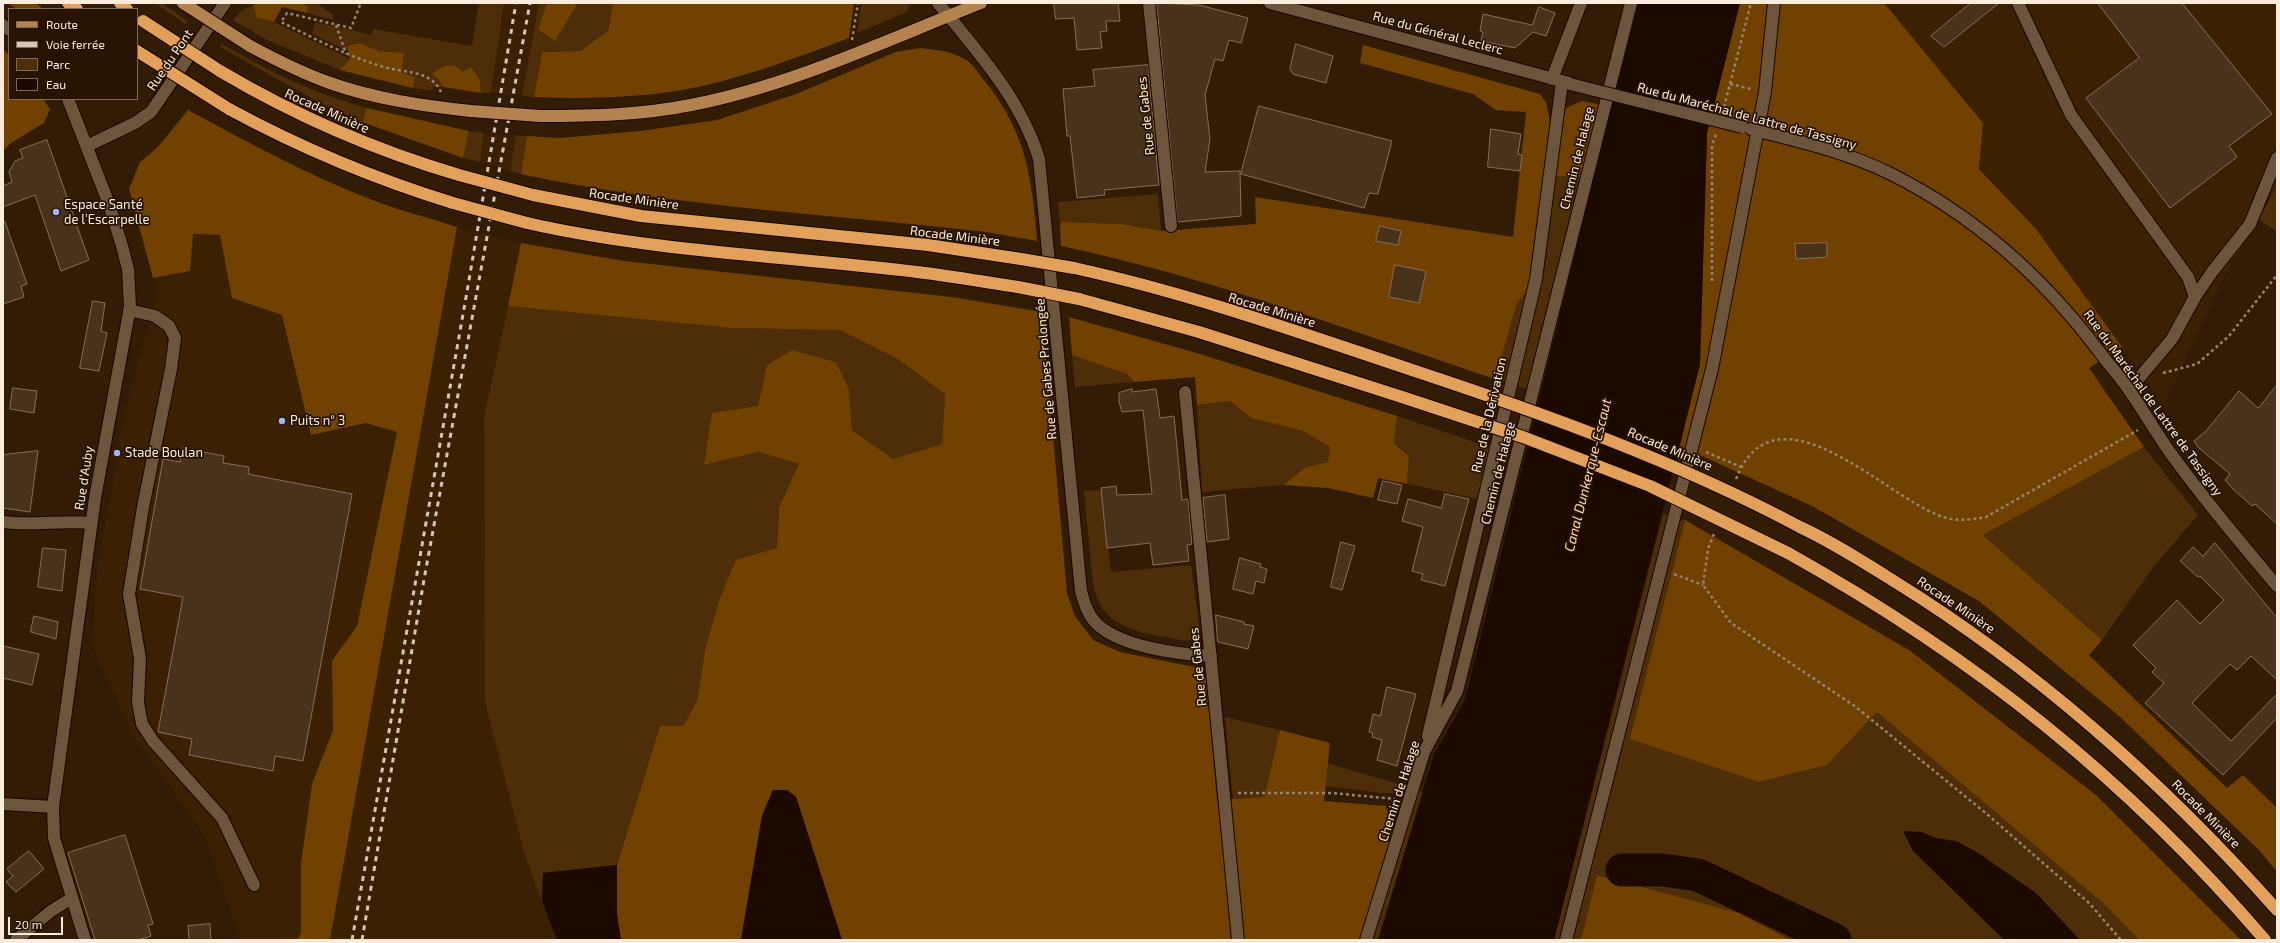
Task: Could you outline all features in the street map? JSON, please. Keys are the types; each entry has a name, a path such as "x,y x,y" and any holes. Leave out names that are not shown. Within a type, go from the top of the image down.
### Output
{"highway":[{"name":"Rocade Minière","path":"140,19 220,71 278,104 345,135 422,164 459,175 533,195 641,216 928,245 1021,259 1105,275 1202,303 1412,370 1601,435 1739,495 1825,539 1933,606 1993,647 2127,756 2188,814 2277,910"},
{"path":"138,53 229,109 278,135 349,167 453,203 562,231 684,250 916,272 1018,287 1079,299 1199,332 1402,397 1523,437 1650,486 1788,553 1859,593 1922,633 2030,712 2144,811 2220,889 2264,940"}],"main road":[{"path":"183,3 250,46 285,64 331,83 380,96 448,108 540,116 626,114 711,101 773,84 982,3"}],"street":[{"name":"Rue du Pont","path":"87,146 135,123 151,112 225,3"},
{"name":"Rue de Gabes Prolongée","path":"938,3 993,73 1018,108 1031,135 1039,159 1081,591 1086,610 1095,622 1118,638 1139,644 1211,656"},
{"name":"Rue de Gabes","path":"1148,3 1170,226"},
{"name":"Rue du Général Leclerc","path":"1270,3 1561,81"},
{"name":"Rue de la Dérivation","path":"1424,752 1536,278 1561,81 1581,3"},
{"name":"Chemin de Halage","path":"1366,940 1424,752 1457,691 1631,3"},
{"path":"1566,940 1712,369 1765,92 1774,3"},
{"path":"2018,3 2071,115 2188,277 2195,297"},
{"name":"Rue du Maréchal de Lattre de Tassigny","path":"1561,81 1826,149 1868,164 1914,186 1963,216 1992,238 2050,292 2074,318 2129,390 2150,423 2224,523 2277,586"},
{"name":"Rue d'Auby","path":"68,100 109,204 125,258 129,281 130,310 91,523 52,806 54,838 85,940"},
{"path":"2129,390 2172,339 2195,297 2250,224 2277,158"},
{"path":"130,310 156,316 169,326 175,338 171,370 143,507 129,594 140,659 138,702 142,724 153,741 222,818 254,885"},
{"name":"Rue de Gabes","path":"1185,392 1238,940"},
{"path":"3,522 24,524 72,521 91,523"},
{"path":"3,804 52,806"},
{"path":"16,940 52,911 72,898"}],"path":[{"path":"853,35 858,3"},
{"path":"1722,112 1751,3"},
{"path":"360,5 351,28 287,13 281,22 346,54 389,68 416,73 431,79 438,86 448,108"},
{"path":"336,25 346,54"},
{"path":"1730,84 1765,92"},
{"path":"1712,282 1712,146 1716,132"},
{"path":"2156,375 2197,364 2229,336 2277,275"},
{"path":"1735,480 1741,467 1755,450 1766,444 1780,439 1810,443 1840,455 1917,505 1951,520 1967,520 1986,517 2150,423"},
{"path":"1692,446 1741,467"},
{"path":"1703,585 1708,549 1716,528"},
{"path":"1661,570 1703,585 1731,623 1856,707 1988,815 2089,903 2121,940"},
{"path":"1225,799 1332,793 1409,801"}],"shaded area":[{"path":"8,3 36,3 42,8 15,8"},
{"path":"258,3 301,3 308,6 307,13 282,7 274,22 257,18 253,5"},
{"path":"504,3 539,3 522,96 491,93"},
{"path":"547,3 578,3 555,41 538,29"},
{"path":"613,3 854,3 849,38 743,75 699,87 642,95 570,98 534,97 542,52 580,51 608,31"},
{"path":"1740,3 1884,3 1983,123 1979,169 2036,229 2122,347 2089,368 2144,447 1983,535 2102,640 2089,655 2227,788 2243,775 2277,808 2277,872 2260,851 2119,716 1979,601 1812,506 1680,446 1700,364 1707,133"},
{"path":"1884,3 2277,3 2277,186 2227,272 2164,405 2036,229 1979,169 1983,123"},
{"path":"359,43 379,51 404,53 402,73 415,77 413,88 340,70 350,59 347,46"},
{"path":"1363,45 1540,94 1546,102 1550,122 1538,240 1528,290 1517,303 1495,379 1280,306 1225,289 1171,273 1061,246 1060,222 1123,224 1161,231 1256,224 1255,197 1513,237 1526,112 1496,110 1473,94 1360,63"},
{"path":"920,48 953,54 970,63 987,84 1011,121 1025,158 1030,178 1037,241 986,232 694,202 579,185 521,174 527,136 560,138 640,131 717,120 796,94 896,52"},
{"path":"4,50 8,54 8,100 44,100 50,109 44,123 11,143 3,151"},
{"path":"454,65 463,72 471,67 480,80 481,93 443,87 439,80 432,74 444,66"},
{"path":"1582,101 1602,105 1584,176 1555,176 1562,118 1566,108"},
{"path":"367,108 469,131 463,158 362,122"},
{"path":"188,110 234,135 327,181 385,205 457,227 330,940 298,940 301,931 301,863 312,784 333,730 332,661 357,626 397,432 366,423 311,435 282,315 232,298 220,235 193,234 190,271 153,278 129,189 140,162 157,148"},
{"path":"484,133 516,135 510,171 480,162"},
{"path":"457,227 521,243 484,417 485,702 524,853 557,940 330,940"},
{"path":"192,234 220,235 232,298 282,315 311,435 366,423 398,431 357,626 332,661 333,730 312,784 301,863 301,931 298,940 240,940 206,837 133,736 92,645 97,570 126,407 157,294 153,278 190,271"},
{"path":"521,243 624,261 952,297 1042,312 1067,593 1075,616 1093,640 1120,652 1194,667 1206,678 1217,800 1264,797 1280,730 1330,743 1324,801 1386,806 1393,832 1361,940 842,940 796,797 787,790 773,790 762,816 741,940 621,940 617,915 617,865 660,726 683,726 697,701 705,650 720,598 736,560 777,548 779,507 799,464 759,452 704,465 712,413 758,406 767,365 792,350 836,362 849,389 852,430 893,459 942,444 945,394 898,359 840,330 731,328 508,306"},
{"path":"1069,317 1200,354 1397,416 1394,444 1409,456 1407,484 1378,478 1373,498 1328,488 1283,485 1306,467 1328,462 1330,447 1303,431 1251,418 1230,401 1197,405 1195,377 1134,382 1127,374 1072,355"},
{"path":"1685,520 1909,650 2096,795 2241,940 2139,940 2104,904 1877,712 1827,765 1759,782 1630,739"},
{"path":"1597,875 1739,913 1790,940 1581,940"}],"green space":[{"path":"155,3 161,3 188,21 185,24"},
{"path":"301,3 317,3 333,15 333,20 307,13 308,6"},
{"path":"479,3 504,3 491,93 481,93 480,80 463,72 432,74 439,80 443,87 433,87 432,91 413,88 415,77 402,74 404,53 379,51 359,43 347,46 348,51 312,34 315,22 372,35 373,29 472,46"},
{"path":"539,3 547,3 538,29 569,16 578,3 613,3 608,31 580,51 542,52 534,97 522,96"},
{"path":"861,3 910,3 907,12 857,33"},
{"path":"253,5 257,18 274,22 350,59 340,70 265,39 233,20 242,10"},
{"path":"222,44 292,81 367,108 362,122 322,104 220,47"},
{"path":"469,131 484,133 480,162 463,158"},
{"path":"516,135 527,136 521,174 510,171"},
{"path":"1555,176 1584,176 1529,390 1518,386 1546,254"},
{"path":"2277,186 2277,232 2259,219"},
{"path":"1158,194 1161,231 1123,224 1060,222 1058,202"},
{"path":"1528,290 1506,383 1495,379 1517,303"},
{"path":"508,306 731,328 840,330 898,359 945,394 942,444 893,459 852,430 849,389 836,362 792,351 767,365 758,406 705,465 759,452 799,464 779,507 777,548 705,650 697,701 683,726 660,726 617,865 543,873 542,901 524,853 485,702 484,417"},
{"path":"1072,355 1127,374 1134,382 1075,387"},
{"path":"1230,401 1251,418 1303,431 1330,447 1328,462 1306,467 1283,485 1202,492 1197,405"},
{"path":"1397,416 1492,448 1479,499 1407,484 1409,456 1394,445"},
{"path":"2144,447 2198,515 2154,566 2102,640 1983,535"},
{"path":"1101,490 1111,572 1191,565 1200,632 1195,638 1187,641 1141,632 1116,621 1106,612 1098,599 1093,583 1084,491"},
{"path":"1663,514 1685,520 1631,739 1827,765 1877,712 2104,904 2139,940 1790,940 1739,913 1597,875 1581,940 1554,940"},
{"path":"1225,717 1280,730 1264,797 1233,799"},
{"path":"1327,763 1405,786 1398,793 1382,793 1325,786"},
{"path":"1417,790 1423,792 1378,940 1361,940"}],"water":[{"name":"Canal Dunkerque-Escaut","path":"1637,3 1740,3 1707,133 1700,364 1554,940 1378,940 1434,755 1465,700"},
{"path":"773,790 787,790 796,797 842,940 741,940 762,816"},
{"path":"1903,831 1921,832 1936,838 1956,841 1977,852 2036,893 2080,940 2004,940 1913,851"},
{"path":"617,865 617,915 621,940 557,940 542,901 543,873"}],"building":[{"path":"1054,3 1118,3 1120,21 1106,21 1107,31 1100,32 1102,48 1077,50 1074,18 1056,19"},
{"path":"1157,3 1199,5 1248,18 1241,43 1229,40 1223,61 1215,59 1205,95 1210,139 1205,172 1240,171 1241,216 1178,222"},
{"path":"1971,3 1999,3 1944,47 1931,36"},
{"path":"2098,3 2182,3 2272,114 2229,146 2237,157 2170,208 2086,98 2139,58"},
{"path":"1539,7 1555,13 1546,36 1533,32 1515,48 1481,41 1483,32 1480,31 1483,14 1532,25"},
{"path":"1296,44 1333,56 1326,83 1293,74 1290,69"},
{"path":"1148,65 1159,185 1104,190 1105,195 1077,198 1070,136 1067,136 1063,89 1095,86 1093,70"},
{"path":"1259,106 1392,141 1378,194 1369,193 1364,208 1241,174"},
{"path":"1491,129 1521,134 1518,154 1522,155 1520,171 1488,167"},
{"name":"Espace Santé de l'Escarpelle","path":"47,140 89,260 61,271 35,195 3,207 3,186 12,182 9,172 15,161 23,158 20,150"},
{"path":"5,222 27,284 21,286 24,297 3,304 3,223"},
{"path":"1380,226 1401,231 1398,245 1376,241"},
{"path":"1827,243 1827,257 1796,259 1795,244"},
{"path":"1395,265 1426,271 1419,303 1389,297"},
{"path":"93,301 105,303 101,331 107,333 99,371 80,368"},
{"path":"2277,385 2277,524 2255,504 2252,506 2233,489 2225,480 2230,474 2199,448 2194,441 2206,431 2239,391 2258,408"},
{"path":"13,388 37,391 34,413 10,409"},
{"path":"1132,389 1132,392 1156,389 1160,418 1174,416 1182,500 1188,499 1192,544 1187,545 1189,561 1153,565 1150,543 1107,548 1101,488 1116,486 1117,495 1152,494 1143,410 1122,412 1119,402 1119,393"},
{"path":"182,448 224,456 223,463 249,467 248,474 352,494 303,761 275,756 273,771 189,755 192,739 158,732 183,597 140,589 163,459 180,462"},
{"path":"38,451 30,512 3,508 3,455"},
{"path":"1383,481 1402,485 1397,504 1378,500"},
{"path":"1445,494 1469,499 1445,586 1421,580 1423,574 1412,571 1423,527 1402,521 1408,499 1441,508"},
{"path":"1225,495 1229,539 1207,542 1203,498"},
{"path":"1341,542 1355,546 1342,590 1331,587"},
{"path":"2215,543 2277,618 2277,680 2251,656 2237,670 2230,664 2192,703 2231,741 2277,694 2277,718 2223,775 2145,703 2164,683 2152,672 2156,668 2133,645 2177,600 2200,624 2224,600 2200,576 2198,577 2180,561 2193,547 2203,556"},
{"path":"43,548 66,550 62,591 38,587"},
{"path":"1240,558 1261,564 1260,567 1267,569 1264,583 1256,581 1253,594 1233,589"},
{"path":"1216,615 1254,626 1248,649 1218,642"},
{"path":"34,616 58,622 56,639 31,632"},
{"path":"3,646 39,654 32,685 3,678"},
{"path":"1387,687 1416,694 1397,766 1377,760 1382,740 1372,737 1373,733 1369,732 1373,714 1380,716"},
{"path":"125,835 153,924 148,925 151,936 138,940 95,940 68,853"},
{"path":"29,851 44,869 16,892 6,882 13,876 7,869"},
{"path":"210,924 211,940 189,940 188,926"}],"waterway":[{"path":"1622,870 1662,870 1698,875 1835,940"}],"railway":[{"path":"352,940 468,286 516,3"},
{"path":"362,940 425,574 530,3"}],"place":[{"name":"Espace Santé de l'Escarpelle","path":"56,212"},
{"name":"Puits n° 3","path":"282,421"},
{"name":"Stade Boulan","path":"117,453"}]}
